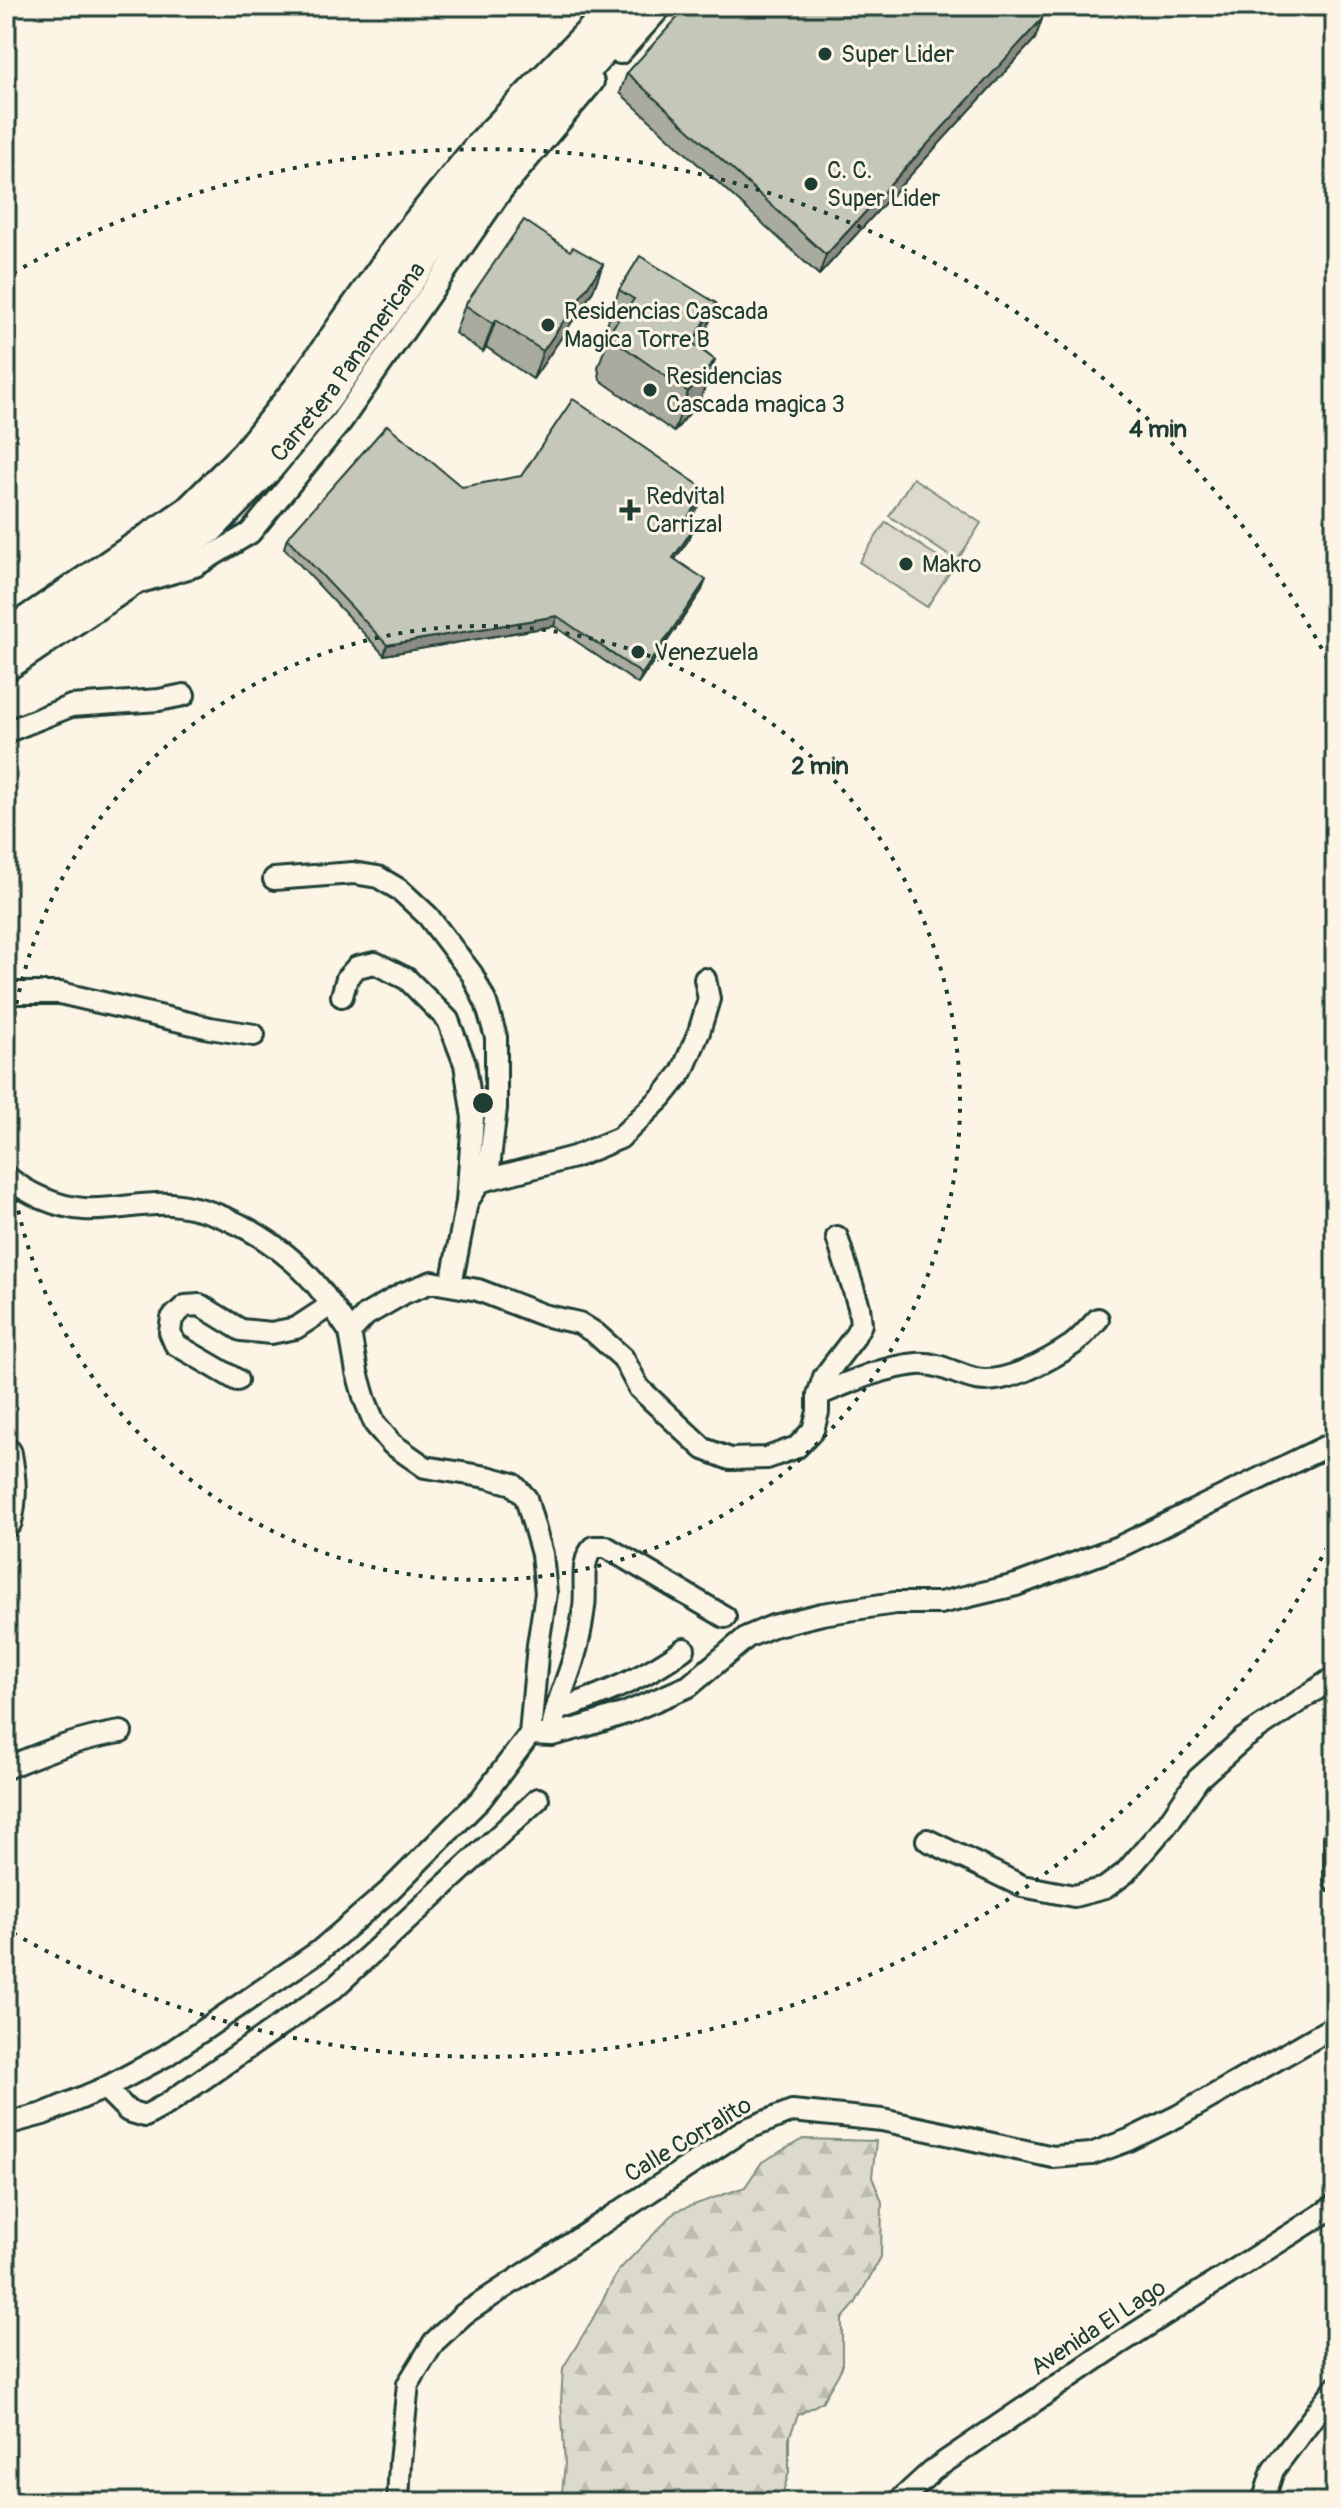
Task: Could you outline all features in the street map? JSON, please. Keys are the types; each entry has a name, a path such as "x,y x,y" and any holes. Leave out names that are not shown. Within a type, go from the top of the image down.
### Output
{"main road":[{"name":"Carretera Panamericana","path":"6,636 189,512 246,455 300,388 402,243 480,147 616,6"},
{"name":"Carretera Panamericana","path":"6,665 209,528 268,467 325,399 427,254 504,160 642,6"},
{"path":"6,1454 10,1505 6,1521"}],"street":[{"path":"121,588 195,566 250,533 341,422 502,190 662,6"},
{"path":"6,732 71,706 159,700 184,695"},
{"path":"274,879 353,873 378,877 400,890 428,916 472,974 486,1003 496,1037 496,1108 489,1168 467,1202"},
{"path":"342,996 347,978 357,967 375,963 407,979 448,1020 465,1064 473,1118 467,1202 451,1285"},
{"path":"482,1181 574,1157 620,1138 662,1097 682,1072 709,999 705,979"},
{"path":"6,993 60,993 210,1028 254,1035"},
{"path":"6,1176 39,1198 84,1209 171,1204 214,1214 255,1233 296,1263 315,1283 350,1332 365,1400 375,1424 392,1444 425,1467 513,1484 526,1498 542,1554 546,1593 530,1734 481,1799 389,1891 318,1952 165,2056 105,2088 43,2114 6,2124"},
{"path":"350,1332 366,1315 404,1293 432,1282 478,1290 543,1315 579,1323 595,1333 623,1358 639,1388 704,1449 730,1459 767,1458 797,1447 813,1430 824,1377 861,1324 859,1307 837,1237"},
{"path":"237,1380 175,1344 170,1332 172,1318 185,1306 200,1305 241,1330 271,1333 296,1328 331,1305"},
{"path":"818,1395 861,1378 920,1363 943,1366 973,1378 991,1381 1019,1373 1074,1343 1098,1319"},
{"path":"530,1734 552,1735 626,1713 689,1686 747,1637 773,1626 822,1614 895,1603 940,1603 1016,1585 1121,1546 1335,1442"},
{"path":"552,1735 553,1720 575,1655 584,1606 586,1562 594,1547 606,1547 725,1617"},
{"path":"557,1710 633,1680 661,1666 684,1649"},
{"path":"927,1840 1022,1886 1074,1896 1105,1888 1125,1873 1168,1823 1198,1779 1243,1739 1335,1677"},
{"path":"6,1768 91,1736 121,1732"},
{"path":"105,2088 128,2111 145,2116 167,2104 334,1988 538,1799"},
{"path":"1335,1837 1335,1881"},
{"name":"Calle Corralito","path":"398,2502 408,2384 434,2342 464,2314 742,2131 792,2111 882,2120 1053,2157 1091,2154 1178,2116 1335,2026"},
{"name":"Avenida El Lago","path":"898,2502 933,2470 1120,2343 1335,2206"},
{"path":"1263,2502 1273,2470 1335,2388"}],"green space":[{"name":"Makro","path":"913,478 981,523 957,561 889,516"},
{"name":"Makro","path":"886,522 953,567 927,607 859,562"},
{"path":"803,2139 876,2141 872,2177 882,2202 881,2257 855,2304 842,2319 842,2367 838,2375 822,2402 798,2415 789,2438 789,2472 780,2502 561,2502 565,2464 561,2402 563,2368 618,2271 676,2211 745,2187 762,2162"}],"building":[{"name":"C. C. Super Lider","path":"688,6 1044,6 1042,19 826,255 627,73"},
{"path":"524,220 570,251 573,247 603,264 543,351 496,320 493,324 465,305"},
{"path":"640,256 716,303 692,343 715,360 688,392 614,340 613,327 634,299 619,290"},
{"path":"573,399 706,490 684,523 693,529 673,558 706,580 642,674 557,616 387,645 287,538 387,425 462,487 521,476"}],"place":[{"name":"Super Lider","path":"825,54"},
{"name":"C. C. Super Lider","path":"811,184"},
{"name":"Residencias Cascada Magica Torre B","path":"548,325"},
{"name":"Residencias Cascada magica 3","path":"650,390"},
{"name":"Redvital Carrizal","path":"630,510"},
{"name":"Makro","path":"906,564"},
{"name":"Venezuela","path":"638,652"}]}
